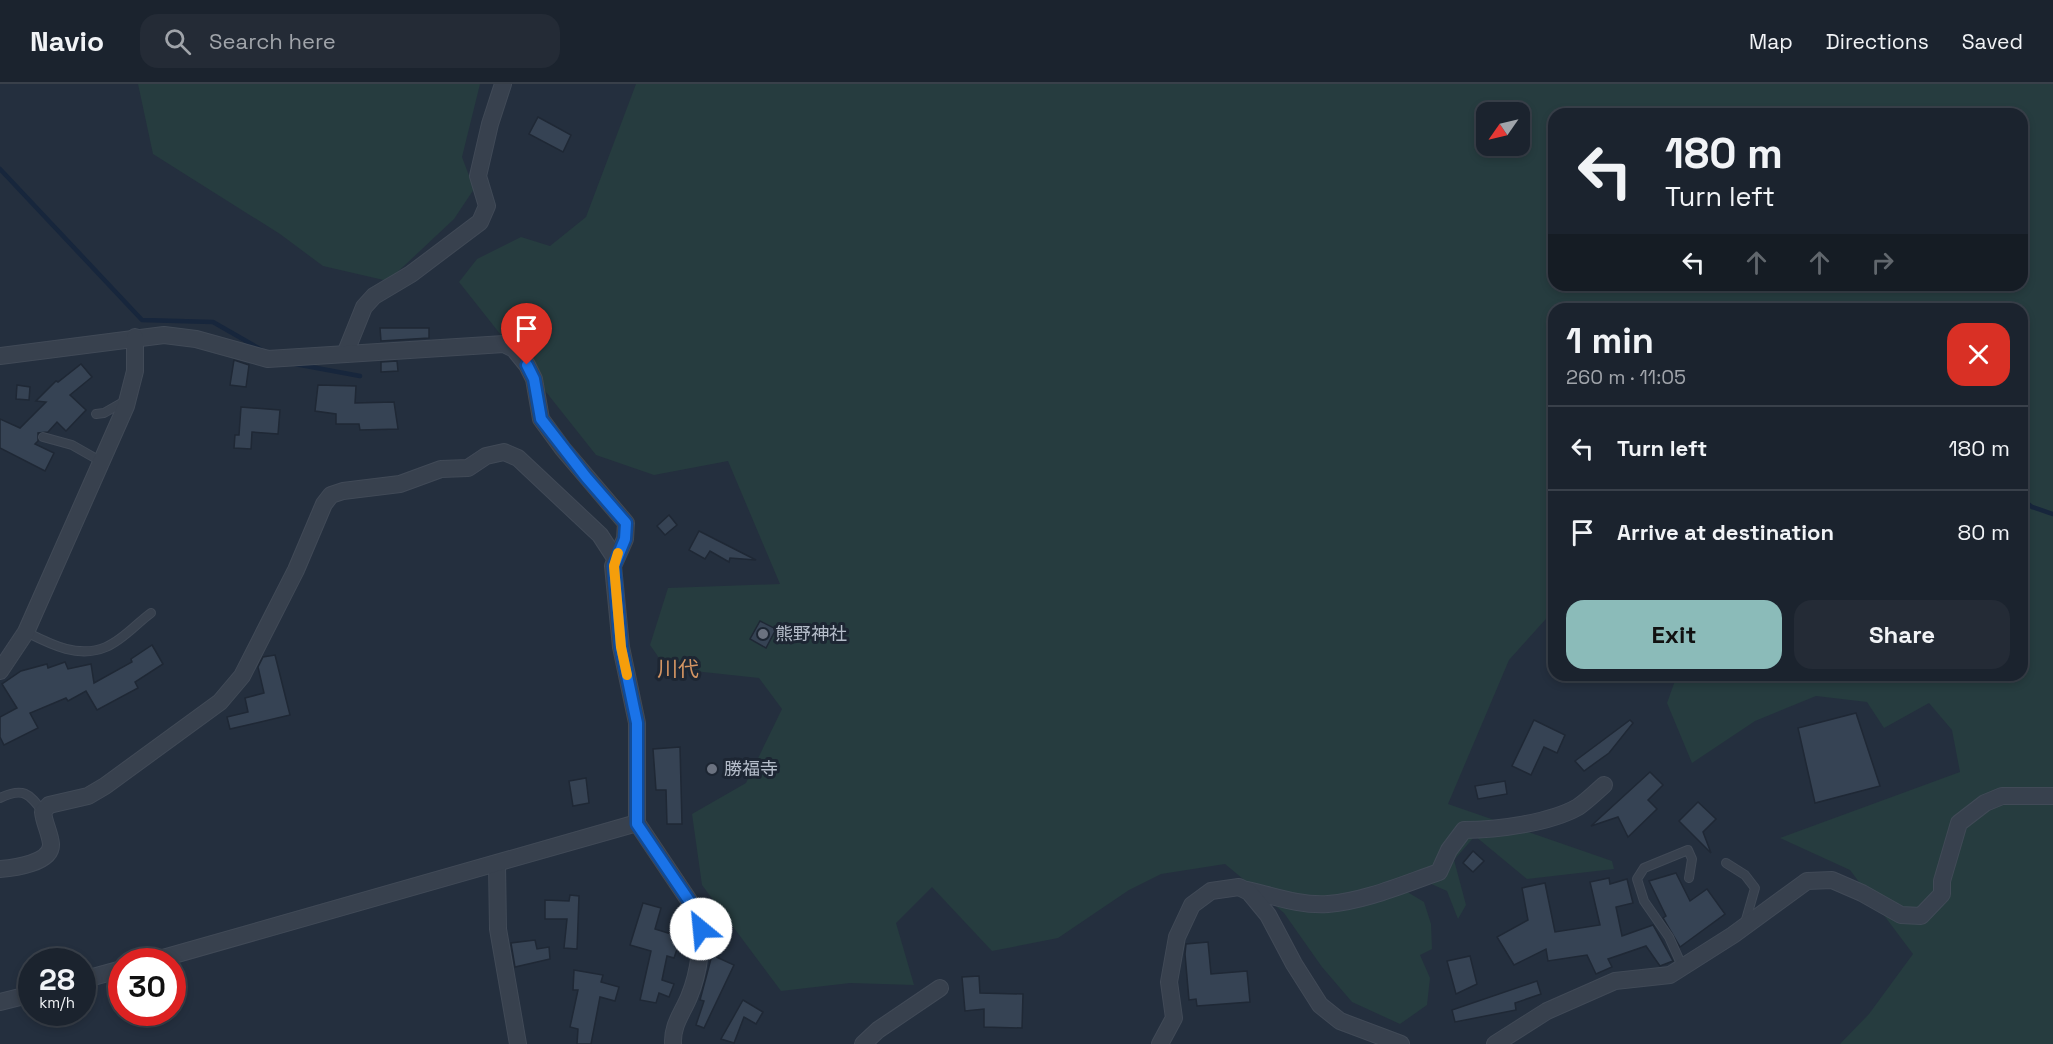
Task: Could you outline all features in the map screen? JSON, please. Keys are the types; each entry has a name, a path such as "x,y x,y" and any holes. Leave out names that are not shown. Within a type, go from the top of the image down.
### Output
{"street":[{"path":"345,354 364,307 374,296 411,274 480,222 487,206 478,176 490,124 503,84"},
{"path":"0,356 164,335 196,339 268,359 504,344 514,349 534,379 541,419 602,498 626,523 625,539 615,558 614,566 621,647 637,723 637,824 698,914 701,929 698,959 690,995 672,1029 673,1044"},
{"path":"0,671 26,632 128,399 135,371 135,337"},
{"path":"0,869 42,859 49,853 51,844 43,812 49,805 87,796 105,786 220,702 242,676 296,570 324,504 331,495 343,491 400,484 441,470 468,468 486,456 504,452 518,458 600,535 615,558"},
{"path":"1160,1044 1174,1018 1169,982 1177,937 1192,905 1211,891 1239,887 1299,902 1327,904 1361,898 1439,872 1449,850 1464,830 1500,830 1555,815 1578,807 1604,785"},
{"path":"1495,1044 1547,1011 1615,981 1670,975 1744,927 1807,881 1832,880 1862,893 1901,915 1921,916 1942,894 1942,881 1959,823 1985,802 2002,796 2053,796"},
{"path":"186,952 637,824"},
{"path":"497,864 498,929 518,1044"},
{"path":"1243,889 1249,892 1268,915 1294,964 1320,1005 1340,1021 1401,1044"},
{"path":"863,1044 878,1030 940,988"},
{"path":"0,1002 18,998"}],"lane":[{"path":"96,414 105,413 128,399"},
{"path":"43,436 72,445 102,462"},
{"path":"26,632 60,649 82,651 106,648 151,613"},
{"path":"0,798 15,791 30,795 43,812"},
{"path":"1683,968 1669,937 1644,901 1637,879 1644,868 1688,850 1692,859 1692,871 1689,878"},
{"path":"1726,863 1745,875 1755,888 1744,927"}],"green space":[{"path":"138,84 480,84 462,157 474,189 454,219 388,281 323,266 280,234 153,154"},
{"path":"636,84 2053,84 2053,1044 1840,1044 1869,1014 1913,954 1850,870 1780,838 1960,772 1952,730 1929,703 1884,728 1867,702 1816,696 1755,721 1692,763 1667,703 1675,681 2028,681 2028,303 1548,303 1548,617 1509,660 1448,804 1612,861 1614,869 1527,879 1475,836 1454,860 1466,905 1458,919 1447,891 1418,878 1394,884 1424,902 1431,924 1432,949 1420,955 1430,978 1427,1005 1400,1024 1352,1002 1322,967 1284,913 1225,864 1161,874 1129,890 1058,938 992,951 932,887 896,923 914,985 850,983 781,991 702,885 692,814 746,783 782,709 759,678 666,668 650,645 668,588 780,584 728,461 654,475 596,455 459,282 477,259 521,237 550,246 586,217"}],"building":[{"path":"538,117 571,135 563,152 529,134"},
{"path":"380,328 429,328 429,338 381,341"},
{"path":"234,360 249,365 246,387 230,385"},
{"path":"397,361 398,371 381,372 381,362"},
{"path":"81,364 92,377 70,395 86,410 66,431 57,422 48,432 38,433 38,441 35,444 54,453 45,471 0,448 0,419 20,428 46,402 36,401 56,381 58,382"},
{"path":"17,385 30,387 29,400 16,399"},
{"path":"318,385 356,386 355,403 394,402 398,429 360,430 359,424 336,424 336,414 315,411"},
{"path":"241,407 280,410 278,434 252,432 251,449 234,448 235,435 239,435"},
{"path":"669,515 677,525 665,535 657,526"},
{"path":"699,531 756,560 730,558 729,562 710,551 705,559 689,550"},
{"name":"熊野神社","path":"760,621 776,629 766,648 750,639"},
{"path":"152,645 163,664 135,682 138,688 97,710 86,691 68,701 66,698 30,713 38,728 4,745 0,737 0,717 17,708 2,684 21,671 47,664 48,668 65,662 68,669 91,664 94,683 132,662 131,659"},
{"path":"275,655 290,715 230,729 227,717 248,712 245,698 264,693 258,667 263,657"},
{"path":"1856,713 1880,786 1815,803 1798,728"},
{"path":"1534,720 1565,735 1557,753 1544,747 1531,775 1512,766"},
{"path":"1630,720 1633,723 1609,753 1584,771 1575,761"},
{"path":"680,747 682,824 667,824 666,790 656,790 653,749"},
{"path":"1650,772 1663,785 1648,800 1657,809 1628,837 1618,817 1591,826"},
{"path":"586,778 589,803 573,806 569,781"},
{"path":"1505,781 1507,794 1478,799 1475,786"},
{"path":"1698,802 1716,819 1703,832 1711,853 1679,821"},
{"path":"1473,851 1484,861 1473,872 1463,863"},
{"path":"1676,873 1690,901 1707,889 1725,914 1680,947 1663,918 1666,916 1649,881"},
{"path":"1609,878 1610,884 1627,879 1633,903 1616,907 1622,936 1653,925 1673,961 1660,966 1646,946 1608,959 1612,967 1596,974 1587,955 1548,961 1546,949 1514,965 1497,937 1528,920 1522,888 1545,883 1555,932 1600,925 1590,882"},
{"path":"570,895 579,896 577,949 564,948 567,919 545,919 545,900 569,901"},
{"path":"643,903 661,908 655,929 681,937 674,958 667,956 662,980 674,984 669,997 659,993 656,1003 640,1000 651,951 630,945"},
{"path":"535,940 537,949 549,947 550,959 515,967 511,943"},
{"path":"1208,942 1211,974 1247,971 1250,1002 1197,1006 1196,999 1189,1000 1186,944"},
{"path":"712,955 734,965 704,1028 696,1025 704,1001 700,1000"},
{"path":"1470,956 1477,984 1456,994 1447,961"},
{"path":"574,970 603,975 601,982 619,987 615,1001 600,997 591,1044 577,1044 578,1029 570,1027 578,990 573,990"},
{"path":"979,976 980,993 1023,994 1022,1028 984,1027 984,1009 965,1011 962,977"},
{"path":"1537,981 1541,994 1515,1003 1516,1010 1455,1022 1452,1010"},
{"path":"743,1000 763,1012 756,1024 744,1017 734,1043 721,1039"}],"waterway":[{"path":"0,169 142,320 213,322 260,349"},
{"path":"295,364 360,376"},
{"path":"2028,504 2053,514"}],"slow traffic":[{"path":"618,553 614,566 621,647 627,675"}],"place":[{"name":"熊野神社","path":"763,634"},
{"name":"勝福寺","path":"712,769"}],"district":[{"name":"川代","path":"678,669"}],"route":[{"path":"527,365 539,398 541,419 609,506 626,523 625,539 615,558 614,566 621,647 637,723 637,824 687,902 698,914 701,929"}]}
